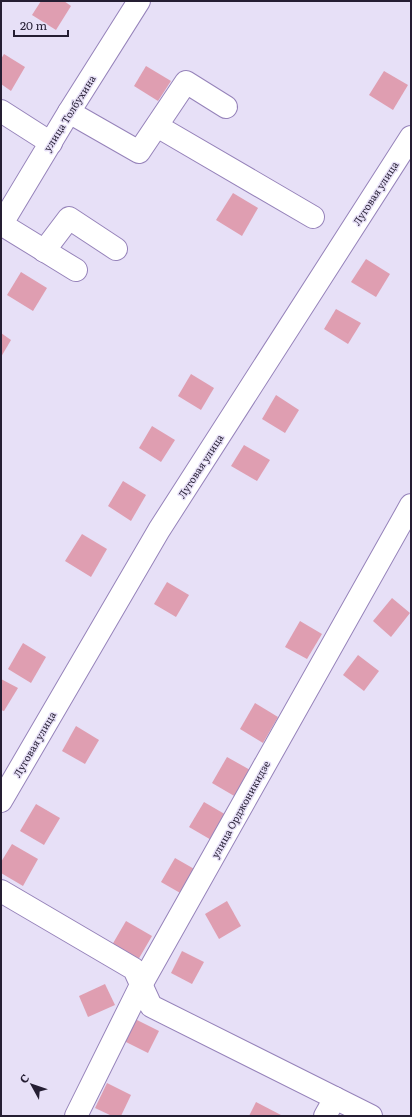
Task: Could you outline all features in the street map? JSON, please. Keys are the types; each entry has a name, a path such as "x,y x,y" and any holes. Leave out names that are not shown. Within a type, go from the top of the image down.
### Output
{"street":[{"name":"улица Толбухина","path":"1,225 69,112 139,1"},
{"path":"69,112 139,152 186,82 226,107"},
{"path":"1,111 51,143"},
{"path":"157,126 313,217"},
{"name":"Луговая улица","path":"1,801 159,530 411,137"},
{"path":"44,251 69,218 116,249"},
{"path":"1,225 76,270"},
{"name":"улица Орджоникидзе","path":"76,1116 141,985 411,505"},
{"path":"1,891 134,969 151,1006 330,1107 371,1116"}],"building":[{"path":"41,1 64,1 71,6 56,30 32,15"},
{"path":"4,54 25,67 11,91 1,84 1,59"},
{"path":"146,66 171,81 158,101 134,86"},
{"path":"384,71 408,85 393,110 369,95"},
{"path":"233,193 258,208 242,236 216,220"},
{"path":"366,259 390,274 376,297 351,282"},
{"path":"21,272 47,288 33,311 7,295"},
{"path":"336,309 361,323 348,344 324,329"},
{"path":"1,333 11,340 1,357"},
{"path":"191,374 214,388 201,410 178,396"},
{"path":"276,395 299,410 285,433 262,419"},
{"path":"152,426 175,440 161,462 139,448"},
{"path":"244,445 270,460 257,481 231,466"},
{"path":"123,481 146,495 131,521 108,506"},
{"path":"82,534 107,549 91,577 65,561"},
{"path":"167,582 189,595 176,617 154,604"},
{"path":"392,598 410,613 391,637 373,621"},
{"path":"300,621 322,634 307,659 285,647"},
{"path":"23,643 46,657 31,683 8,669"},
{"path":"358,655 379,671 364,691 343,675"},
{"path":"1,679 18,688 4,711 1,710"},
{"path":"255,703 278,717 263,743 240,729"},
{"path":"76,726 99,740 85,764 62,751"},
{"path":"227,757 252,771 236,797 212,783"},
{"path":"204,802 228,816 213,841 189,827"},
{"path":"36,804 60,818 44,845 20,831"},
{"path":"12,844 38,859 23,886 1,873 1,862"},
{"path":"175,858 196,870 182,894 161,882"},
{"path":"227,901 241,926 219,939 205,914"},
{"path":"126,921 152,936 138,960 112,945"},
{"path":"182,951 204,962 192,984 171,973"},
{"path":"105,984 115,1005 88,1017 79,996"},
{"path":"135,1019 159,1031 148,1053 124,1041"},
{"path":"107,1083 131,1095 121,1116 112,1116 95,1108"},
{"path":"256,1102 281,1115 249,1116"}]}
